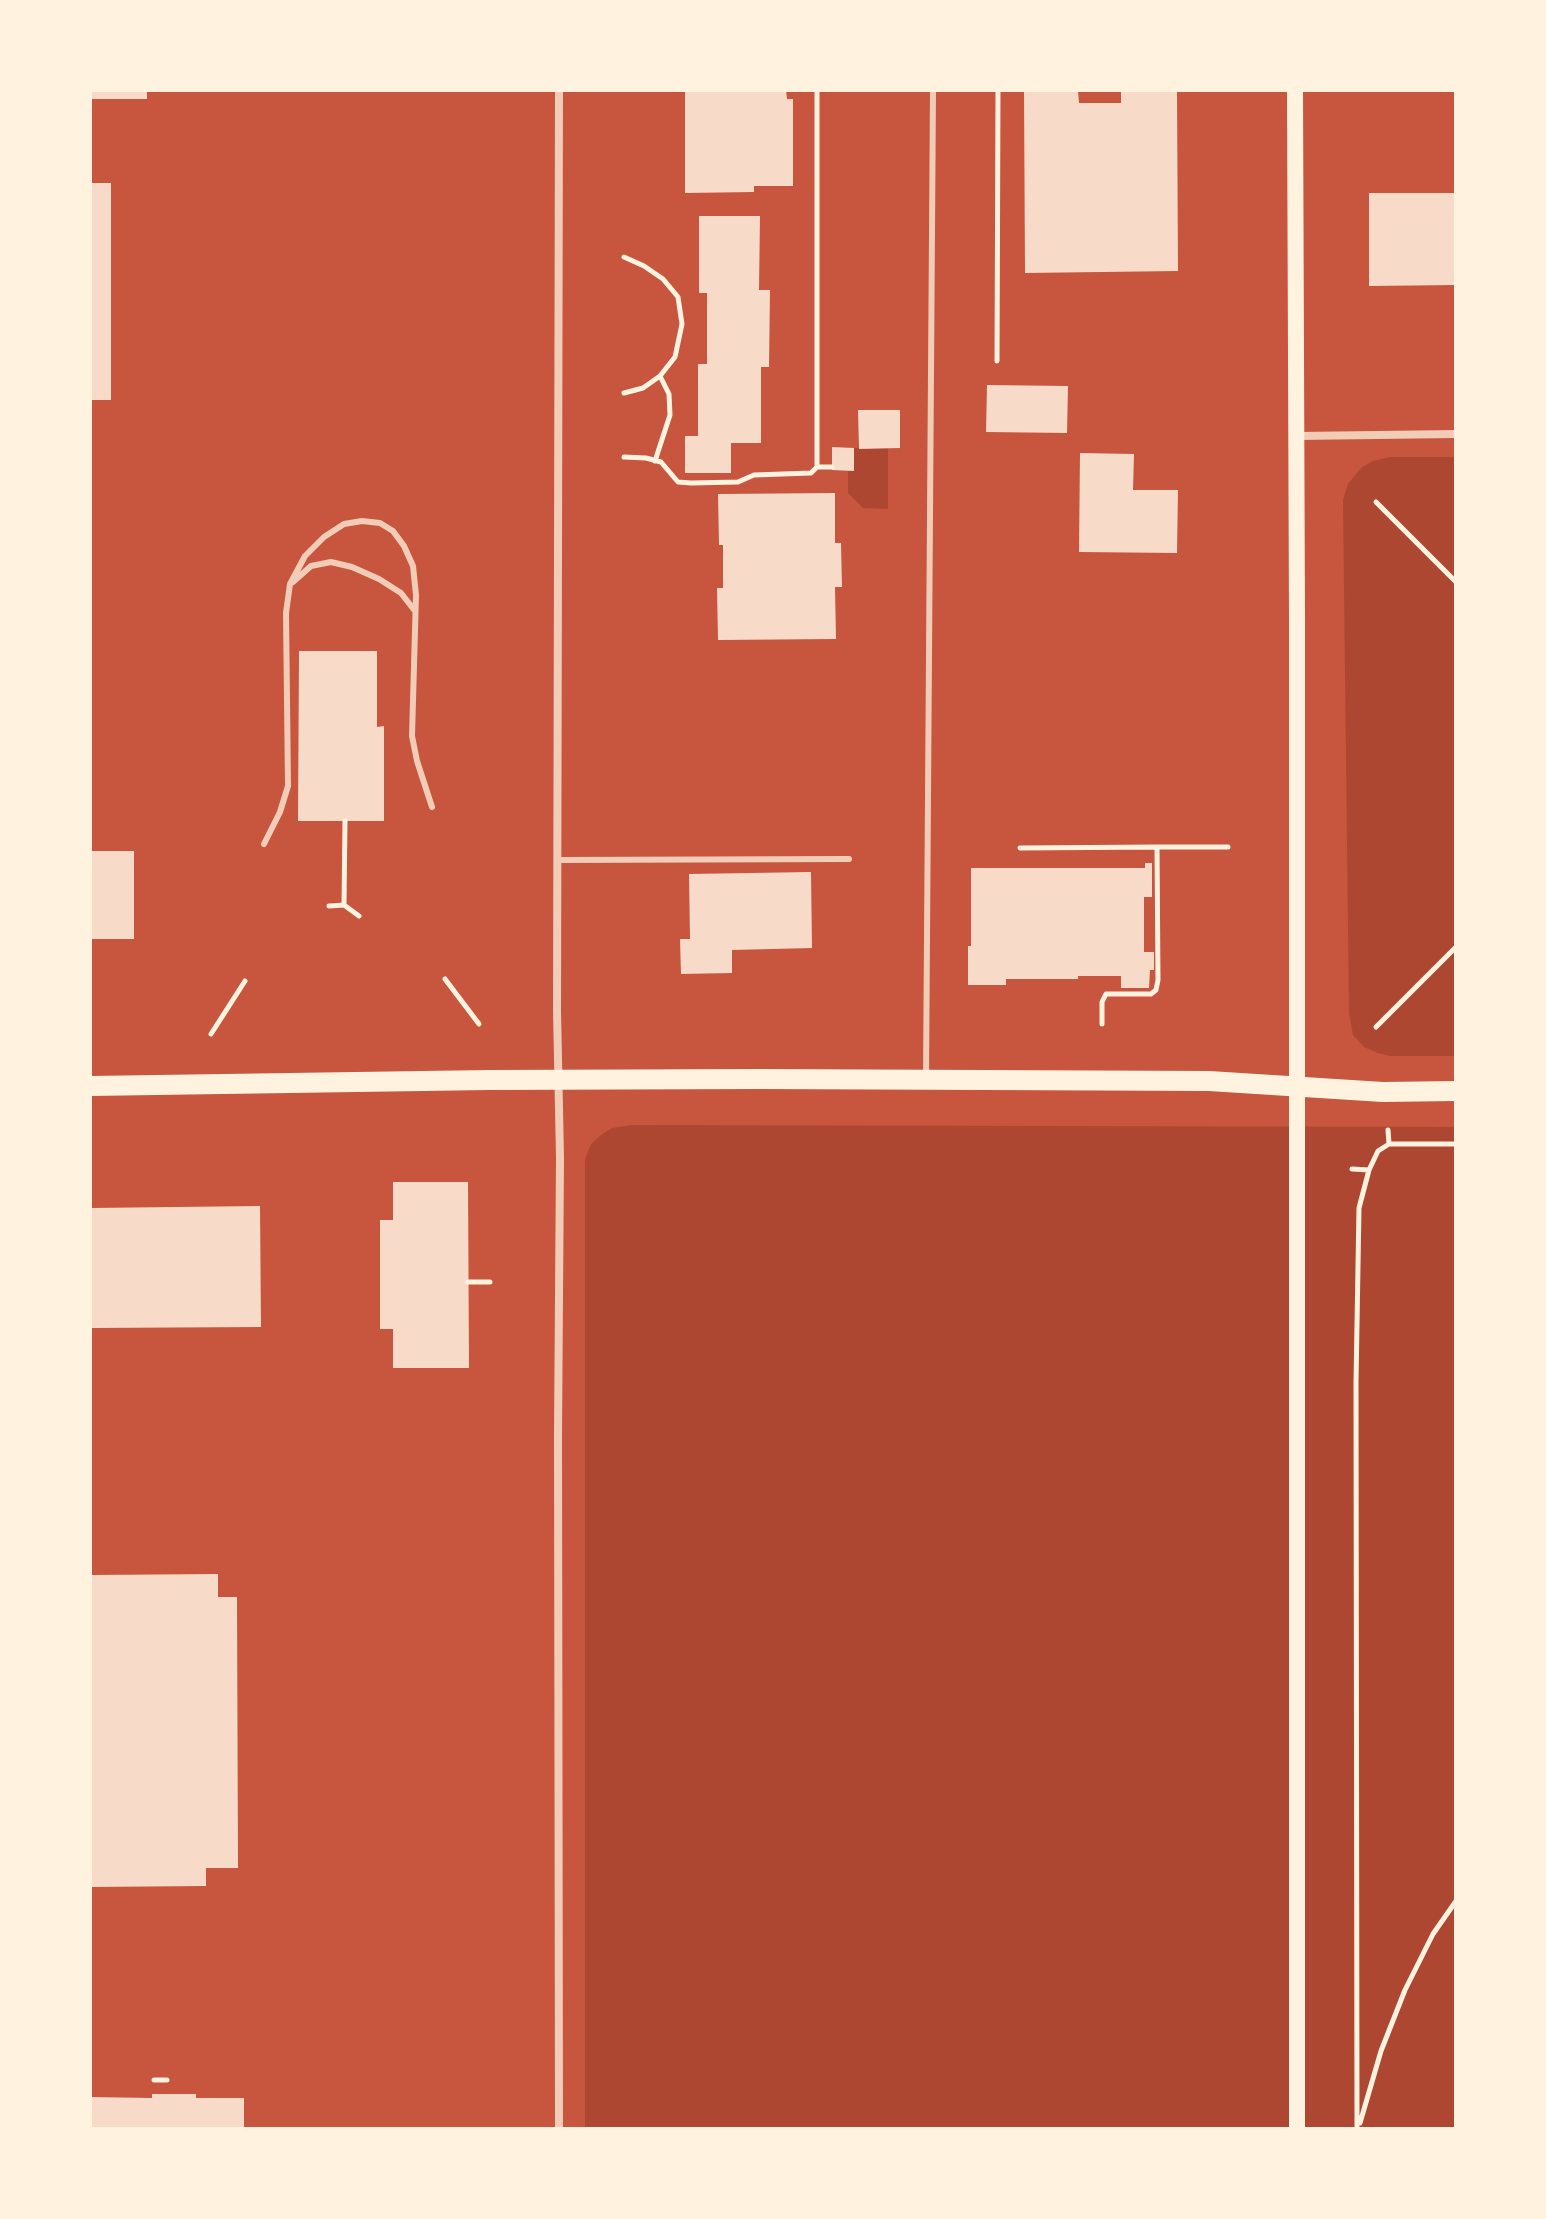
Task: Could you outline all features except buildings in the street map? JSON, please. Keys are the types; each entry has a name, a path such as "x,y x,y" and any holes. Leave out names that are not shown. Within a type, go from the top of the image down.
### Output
{"main road":[{"path":"1295,90 1297,2129"},
{"path":"90,1086 558,1081 1209,1081 1383,1092 1456,1091"}],"street":[{"path":"559,90 559,2129"},
{"path":"1295,436 1456,434"}],"lane":[{"path":"926,1080 933,90"},
{"path":"264,844 280,812 288,786 286,613 290,584 305,556 324,537 344,524 362,521 380,523 393,531 413,566 412,736 432,807"},
{"path":"290,584 311,566 331,562 379,579 401,593 415,611"},
{"path":"557,860 849,859"}],"path":[{"path":"817,90 817,467"},
{"path":"997,361 998,90"},
{"path":"624,257 663,279 678,297 682,324 675,357 660,376 643,388 624,393"},
{"path":"655,461 670,415 669,394 660,376"},
{"path":"624,457 661,462 678,482 691,483 738,482 754,475 811,473 817,467 832,467"},
{"path":"1376,502 1456,582"},
{"path":"344,905 345,821"},
{"path":"1102,1024 1102,1002 1106,994 1151,994 1156,990 1157,847"},
{"path":"1020,848 1228,847"},
{"path":"329,906 344,905 359,916"},
{"path":"1376,1027 1456,947"},
{"path":"445,979 479,1024"},
{"path":"211,1034 245,981"},
{"path":"1388,1130 1389,1144"},
{"path":"1358,2129 1356,1366 1359,1208 1369,1170 1378,1151 1389,1144 1456,1144"},
{"path":"1352,1169 1369,1170"},
{"path":"468,1282 490,1282"},
{"path":"1358,2129 1381,2051 1405,1990 1433,1934 1456,1901"},
{"path":"154,2080 167,2080"}],"shaded area":[{"path":"854,448 888,448 888,509 863,508 848,493 848,471 854,470"},
{"path":"1390,457 1456,457 1456,1056 1390,1056 1378,1053 1364,1047 1353,1035 1349,1013 1343,500 1348,484 1362,467"},
{"path":"633,1125 1456,1127 1456,2129 585,2129 585,1159 591,1144 601,1135 612,1128"}]}
